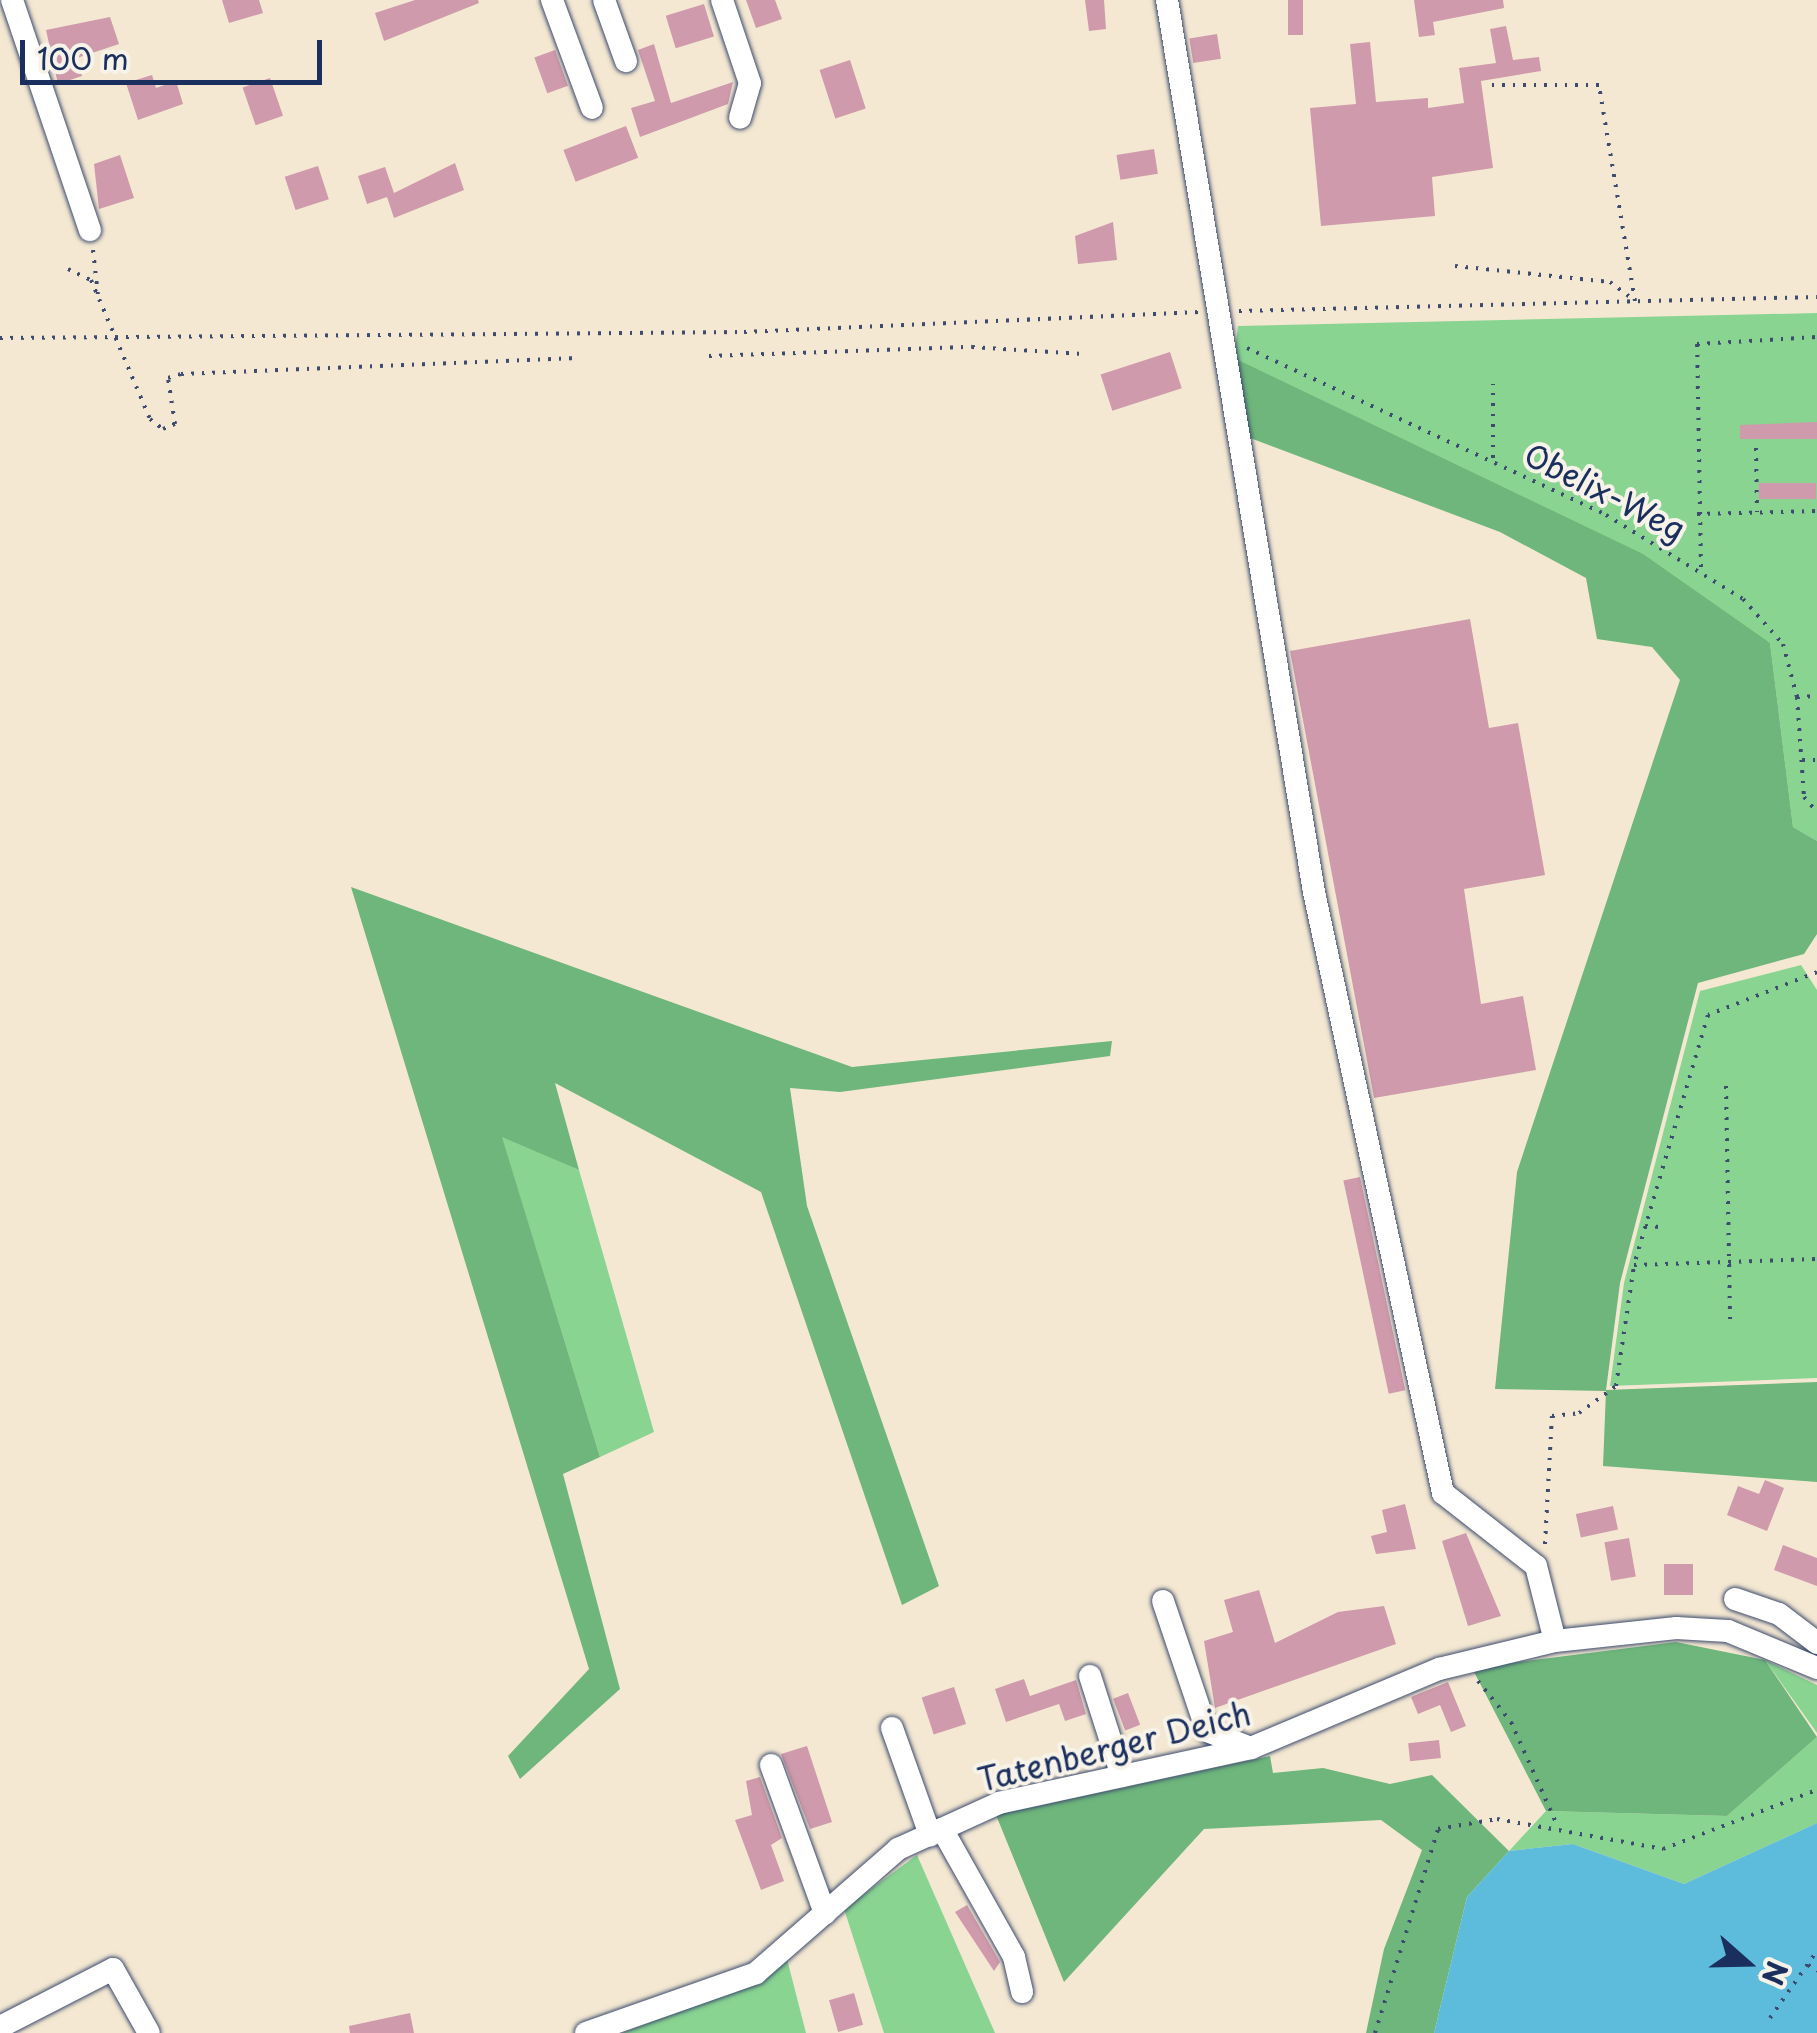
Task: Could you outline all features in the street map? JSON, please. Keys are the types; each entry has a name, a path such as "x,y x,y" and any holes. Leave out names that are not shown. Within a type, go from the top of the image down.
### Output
{"street":[{"path":"12,0 90,230"},
{"path":"552,0 592,108"},
{"path":"604,0 626,61"},
{"path":"722,0 750,83 740,118"},
{"path":"1166,0 1222,311 1314,892 1442,1493 1536,1566 1554,1641"},
{"path":"1736,1599 1779,1614 1817,1643"},
{"path":"1163,1601 1207,1731 1251,1748"},
{"name":"Tatenberger Deich","path":"586,2033 756,1973 898,1848 999,1803 1251,1748 1439,1669 1554,1641 1728,1631 1817,1668"},
{"path":"1090,1676 1122,1776"},
{"path":"892,1728 936,1832 1014,1957 1022,1992"},
{"path":"771,1766 825,1913"},
{"path":"0,2027 113,1970 149,2033"}],"path":[{"path":"1491,86 1599,85 1636,302"},
{"path":"90,230 99,305"},
{"path":"1454,266 1610,282 1636,302"},
{"path":"68,269 91,280 110,332 163,429 175,424 168,378 181,374 578,358"},
{"path":"0,338 110,332 744,332 1222,311 1817,297"},
{"path":"1702,567 1696,514 1693,352 1704,339 1817,337"},
{"name":"Obelix-Weg","path":"1225,338 1492,458 1702,567 1783,644 1797,698 1804,797 1817,812"},
{"path":"1771,346 1774,338"},
{"path":"709,356 972,346 1083,354"},
{"path":"1492,458 1493,384"},
{"path":"1756,448 1757,512"},
{"path":"1696,514 1817,511"},
{"path":"1797,698 1817,696"},
{"path":"1802,760 1817,760"},
{"path":"1536,1566 1552,1524 1552,1416 1579,1413 1616,1386 1634,1265 1708,1016 1817,972"},
{"path":"1726,1086 1730,1321"},
{"path":"1645,1226 1660,1227"},
{"path":"1634,1265 1817,1260"},
{"path":"1482,1689 1510,1722 1557,1824"},
{"path":"1374,2033 1438,1829 1497,1819 1557,1824 1662,1849 1817,1790"},
{"path":"1770,2018 1817,1951"},
{"path":"1808,1964 1817,1971"}],"green space":[{"path":"1817,313 1817,841 1793,827 1770,643 1234,358 1238,326"},
{"path":"1234,358 1643,554 1770,643 1793,827 1817,841 1817,934 1804,954 1698,983 1620,1283 1606,1390 1817,1382 1817,1482 1603,1466 1606,1391 1495,1389 1517,1172 1680,680 1652,647 1597,639 1586,578 1500,532 1245,436"},
{"path":"351,887 852,1067 1112,1041 1110,1056 840,1092 790,1088 807,1206 939,1586 902,1605 761,1192 555,1083 579,1170 502,1137 600,1457 563,1474 620,1689 520,1779 508,1756 589,1669"},
{"path":"1801,965 1817,990 1817,1378 1610,1386 1624,1283 1700,991"},
{"path":"501,1135 579,1170 654,1432 600,1457"},
{"path":"1676,1642 1765,1660 1817,1737 1727,1816 1546,1811 1472,1668"},
{"path":"1765,1660 1817,1685 1817,1733"},
{"path":"1817,1737 1817,1823 1684,1884 1573,1844 1509,1851 1546,1811 1727,1816"},
{"path":"1270,1756 1273,1773 1323,1768 1390,1784 1432,1775 1509,1851 1467,1897 1434,2033 1366,2033 1384,1949 1422,1850 1381,1820 1204,1829 1064,1982 996,1815"},
{"path":"917,1855 995,2033 884,2033 844,1909"},
{"path":"787,1959 806,2033 622,2033 759,1981"}],"water":[{"path":"1817,1823 1817,2033 1434,2033 1467,1897 1509,1851 1573,1844 1684,1884"}],"building":[{"path":"222,0 259,0 263,13 229,23"},
{"path":"415,0 479,3 384,41 375,13"},
{"path":"746,0 775,0 782,19 756,28"},
{"path":"1085,0 1104,0 1106,29 1089,31"},
{"path":"1288,0 1303,0 1303,35 1288,35"},
{"path":"1414,0 1503,0 1504,8 1433,22 1435,35 1419,37"},
{"path":"704,4 714,37 676,48 666,16"},
{"path":"110,17 119,44 77,58 82,76 58,84 46,30"},
{"path":"1506,26 1513,60 1539,57 1541,71 1481,81 1493,168 1432,177 1435,216 1321,226 1310,108 1356,104 1350,44 1370,42 1376,102 1428,98 1428,108 1464,103 1459,68 1496,63 1490,29"},
{"path":"1217,34 1221,59 1193,63 1189,38"},
{"path":"654,44 671,103 733,82 728,104 640,137 631,108 655,101 638,50"},
{"path":"555,50 568,86 547,93 534,58"},
{"path":"850,60 866,109 835,118 820,70"},
{"path":"152,75 156,88 176,81 183,104 138,120 126,83"},
{"path":"270,78 283,116 256,125 243,87"},
{"path":"626,126 638,158 576,182 563,150"},
{"path":"1154,149 1158,174 1120,180 1116,155"},
{"path":"120,155 134,198 99,209 94,164"},
{"path":"455,163 464,190 394,218 387,197 367,204 358,176 385,167 394,193"},
{"path":"318,166 329,199 296,210 285,177"},
{"path":"1113,222 1117,260 1078,264 1075,236"},
{"path":"1170,352 1182,388 1112,411 1101,375"},
{"path":"1817,422 1817,439 1740,439 1740,425"},
{"path":"1759,483 1816,483 1816,499 1759,499"},
{"path":"1470,619 1489,728 1518,723 1545,875 1464,889 1481,1004 1523,996 1536,1070 1374,1098 1290,651"},
{"path":"1360,1177 1405,1390 1389,1394 1343,1181"},
{"path":"1765,1480 1784,1488 1767,1531 1727,1515 1738,1486 1759,1494"},
{"path":"1405,1504 1416,1549 1376,1554 1371,1536 1387,1532 1382,1510"},
{"path":"1613,1506 1618,1529 1581,1537 1576,1514"},
{"path":"1466,1533 1501,1616 1468,1626 1442,1541"},
{"path":"1629,1538 1636,1576 1611,1581 1604,1542"},
{"path":"1783,1545 1817,1558 1817,1586 1774,1570"},
{"path":"1664,1564 1693,1564 1693,1595 1664,1595"},
{"path":"1259,1590 1275,1643 1338,1612 1384,1606 1396,1644 1215,1708 1204,1641 1233,1632 1224,1600"},
{"path":"1024,1679 1030,1696 1076,1680 1086,1714 1065,1721 1059,1704 1006,1722 995,1689"},
{"path":"1448,1682 1466,1726 1451,1732 1440,1705 1418,1714 1411,1697"},
{"path":"954,1687 966,1724 934,1735 922,1698"},
{"path":"1128,1693 1140,1725 1125,1730 1113,1699"},
{"path":"1439,1740 1441,1758 1410,1761 1408,1743"},
{"path":"807,1746 832,1822 810,1829 781,1754"},
{"path":"760,1777 782,1838 771,1845 784,1881 761,1890 735,1820 752,1815 746,1781"},
{"path":"967,1905 1000,1962 994,1971 955,1912"},
{"path":"854,1993 863,2025 838,2032 829,2000"},
{"path":"410,2013 414,2033 350,2033 349,2026"}]}
